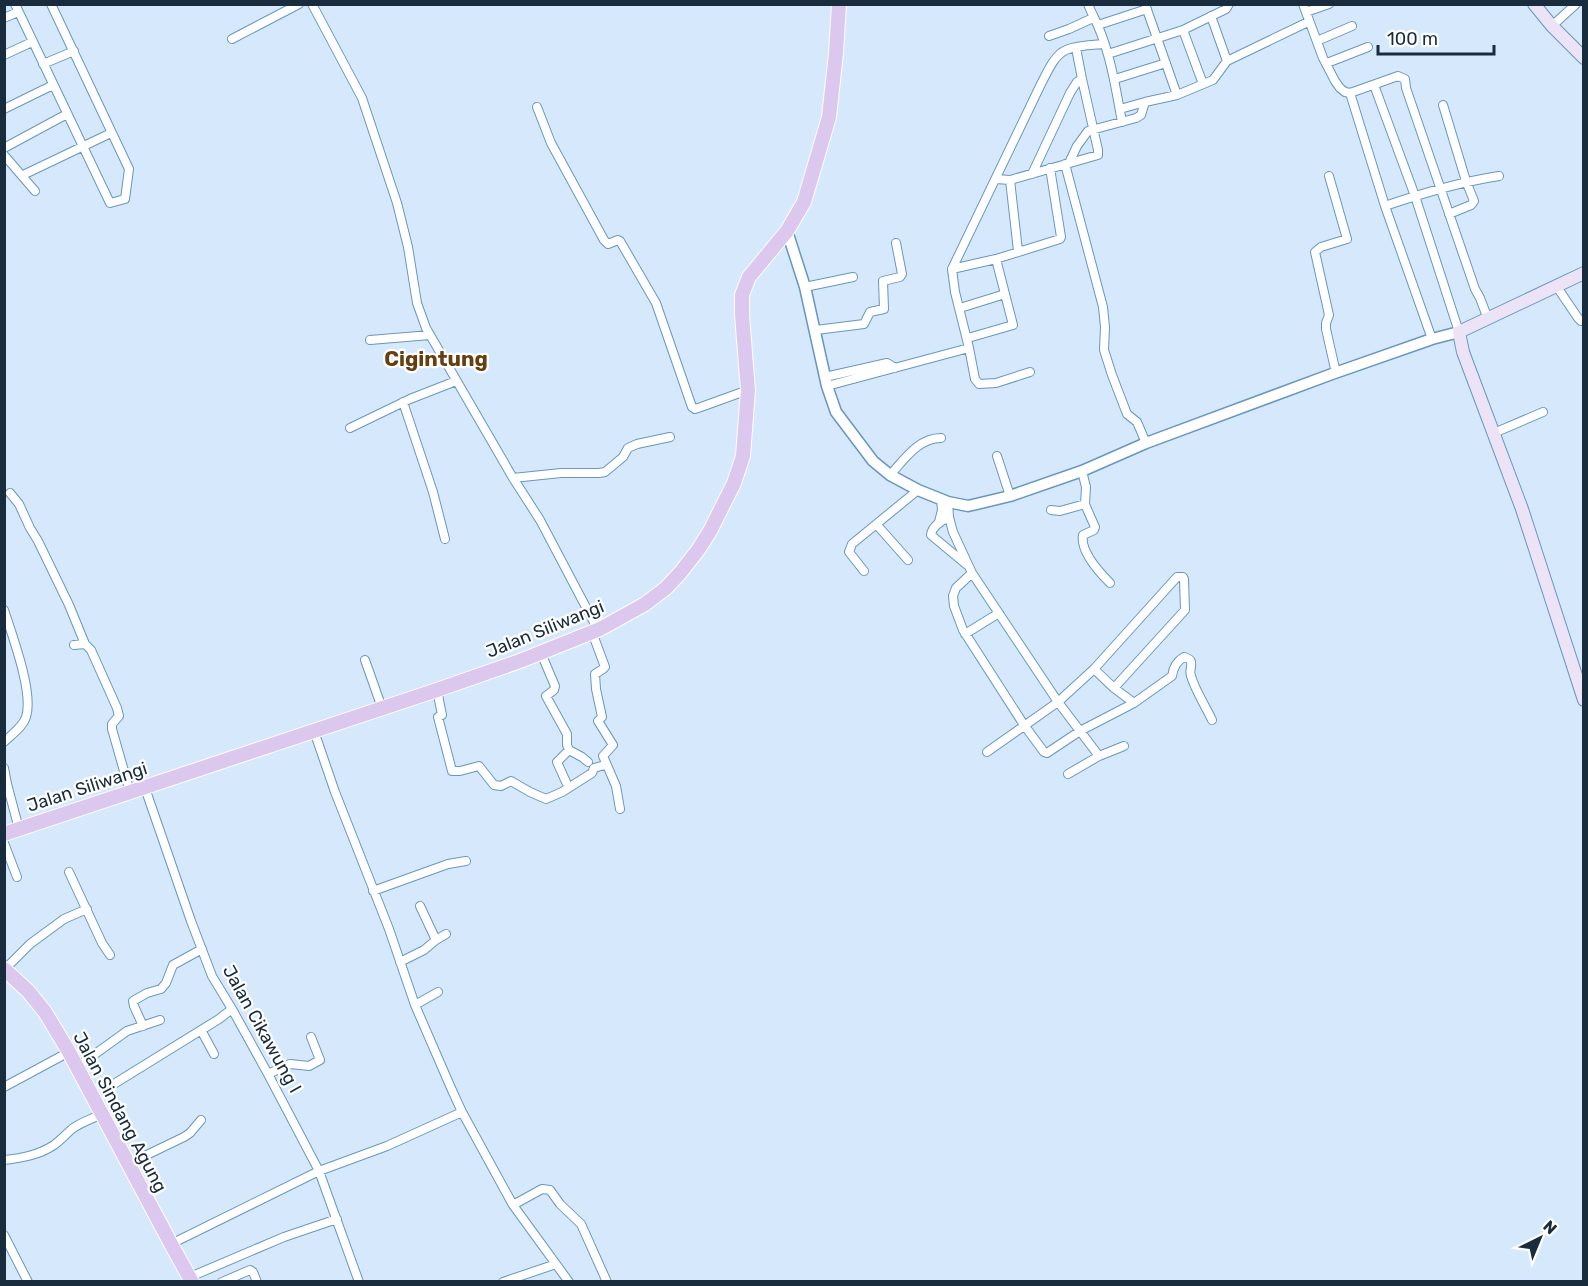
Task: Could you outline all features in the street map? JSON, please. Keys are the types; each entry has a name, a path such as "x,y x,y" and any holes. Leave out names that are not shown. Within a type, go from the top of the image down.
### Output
{"main road":[{"name":"Jalan Siliwangi","path":"4,834 437,690 541,653 595,631 645,604 666,588 704,540 734,483 743,456 748,390 742,295 749,277 787,231 804,202 829,117 839,4"},
{"path":"1534,4 1584,58"},
{"path":"1584,273 1459,332 1463,352 1522,509 1584,700"},
{"name":"Jalan Sindang Agung","path":"5,969 28,990 45,1012 69,1052 190,1280"}],"street":[{"path":"4,18 16,8 110,203 125,199 129,169 51,4"},
{"path":"232,39 299,4"},
{"path":"312,4 362,98 397,203 408,248 417,303 426,328 540,520 595,631 604,667 595,674 602,717 598,721 613,745 603,756 616,786 620,809"},
{"path":"1088,4 1108,54 1122,122"},
{"path":"1108,54 1183,30 1226,9 1229,4"},
{"path":"1329,4 1304,8 1308,22 1340,88 1350,93 1398,76 1405,79 1440,189 1475,289 1488,319"},
{"path":"1552,26 1576,4"},
{"path":"1049,36 1146,7 1178,96"},
{"path":"1211,16 1227,62"},
{"path":"1120,109 1178,96 1213,80 1227,62 1308,22"},
{"path":"1317,41 1352,26"},
{"path":"1183,30 1203,84"},
{"path":"4,55 32,42"},
{"path":"1030,372 996,383 979,384 975,379 952,269 1041,84 1059,55 1065,50 1104,44"},
{"path":"1327,63 1368,47"},
{"path":"996,179 1010,180 1098,154 1076,48"},
{"path":"43,64 74,51"},
{"path":"1114,79 1166,63"},
{"path":"1032,174 1070,93 1077,82 1082,79"},
{"path":"4,109 53,85"},
{"path":"787,231 805,287 826,382 836,412 873,461 890,475 918,490 945,500 968,506 987,503 1082,471 1146,443 1336,373 1432,339 1459,332 1415,196 1374,85"},
{"path":"1350,93 1385,206 1432,339"},
{"path":"1145,102 1141,115 1130,121 1089,130 1067,164 1103,308 1104,350 1124,408 1140,426 1146,443"},
{"path":"1443,105 1466,181 1474,198 1473,203 1449,214"},
{"path":"537,108 551,143 604,240 608,244 620,241 653,296 692,407 695,409 748,390"},
{"path":"4,148 67,114"},
{"path":"23,175 111,133"},
{"path":"4,155 35,191"},
{"path":"952,269 996,259 1061,239 1050,168"},
{"path":"1329,176 1347,240 1321,247 1316,252 1329,315 1326,329 1336,373"},
{"path":"1385,206 1466,181 1499,176"},
{"path":"1010,180 1018,251"},
{"path":"816,330 864,324 870,312 884,309 883,281 900,277 902,274 896,243"},
{"path":"968,338 1013,325 996,259"},
{"path":"805,287 853,277"},
{"path":"1557,286 1578,318 1581,321 1584,320"},
{"path":"960,308 1005,294"},
{"path":"370,340 430,335"},
{"path":"826,382 895,368 969,348"},
{"path":"350,428 404,402 456,381"},
{"path":"404,402 433,492 445,539"},
{"path":"1494,433 1543,412"},
{"path":"513,478 561,473 605,472 622,457 628,448 670,437"},
{"path":"890,475 922,442 941,438"},
{"path":"997,456 1010,496"},
{"path":"1082,471 1086,487 1085,504 1095,527 1094,530 1083,535 1082,542 1097,570 1110,583"},
{"path":"864,571 850,554 849,548 918,490"},
{"path":"10,493 19,504 38,541 119,713 112,724 112,729 130,792"},
{"path":"945,500 953,532 970,570 1058,702 1099,756"},
{"path":"945,500 939,522 931,533 932,537 970,570"},
{"path":"1051,510 1060,511 1085,504"},
{"path":"939,522 949,517"},
{"path":"877,525 908,560"},
{"path":"970,570 956,588 953,596 954,606 965,634 1024,725 1046,753 1080,731 1134,703 1172,676 1176,677 1190,672"},
{"path":"987,752 1058,702 1094,669 1177,577 1183,577 1185,610 1114,688"},
{"path":"4,610 27,689 28,703 25,719 4,742"},
{"path":"965,634 999,613"},
{"path":"74,645 85,644"},
{"path":"541,653 555,686 554,690 546,696 567,734 569,750 588,762"},
{"path":"1172,676 1172,670 1177,663 1184,657 1189,658 1190,672 1212,720"},
{"path":"365,660 382,708"},
{"path":"1094,669 1134,703"},
{"path":"437,690 442,715 438,717 452,771 479,766 496,786 511,781 546,799 592,773 594,768 605,765"},
{"path":"314,731 335,792 389,929 415,1005 442,1070 462,1112 513,1205 569,1281"},
{"path":"1068,774 1099,756 1124,746"},
{"path":"566,782 557,762 569,750"},
{"path":"4,768 6,784 19,829"},
{"name":"Jalan Cikawung I","path":"145,788 212,976 268,1074 319,1171 359,1281"},
{"path":"4,843 17,877"},
{"path":"373,891 448,864 466,861"},
{"path":"69,872 102,943 110,955"},
{"path":"420,906 436,940"},
{"path":"5,969 30,944 64,919 87,909"},
{"path":"400,962 424,950 446,934"},
{"path":"143,1026 133,1001 147,993 161,989 173,965 202,949"},
{"path":"415,1005 438,992"},
{"path":"109,1087 232,1009"},
{"path":"77,1067 127,1031 160,1020"},
{"path":"201,1030 214,1054"},
{"path":"268,1074 290,1065 309,1066 320,1060 311,1037"},
{"path":"4,1088 69,1052"},
{"path":"171,1244 319,1171 387,1146 462,1112"},
{"path":"4,1160 20,1159 47,1149 73,1128 102,1114"},
{"path":"128,1164 184,1137 201,1120"},
{"path":"513,1205 542,1189 550,1190 560,1204 581,1224 607,1281"},
{"path":"190,1280 284,1237 337,1219"},
{"path":"4,1236 28,1281"},
{"path":"502,1281 556,1264"},
{"path":"222,1281 248,1270 253,1272 258,1281"}],"district":[{"name":"Cigintung","path":"436,359"}]}
